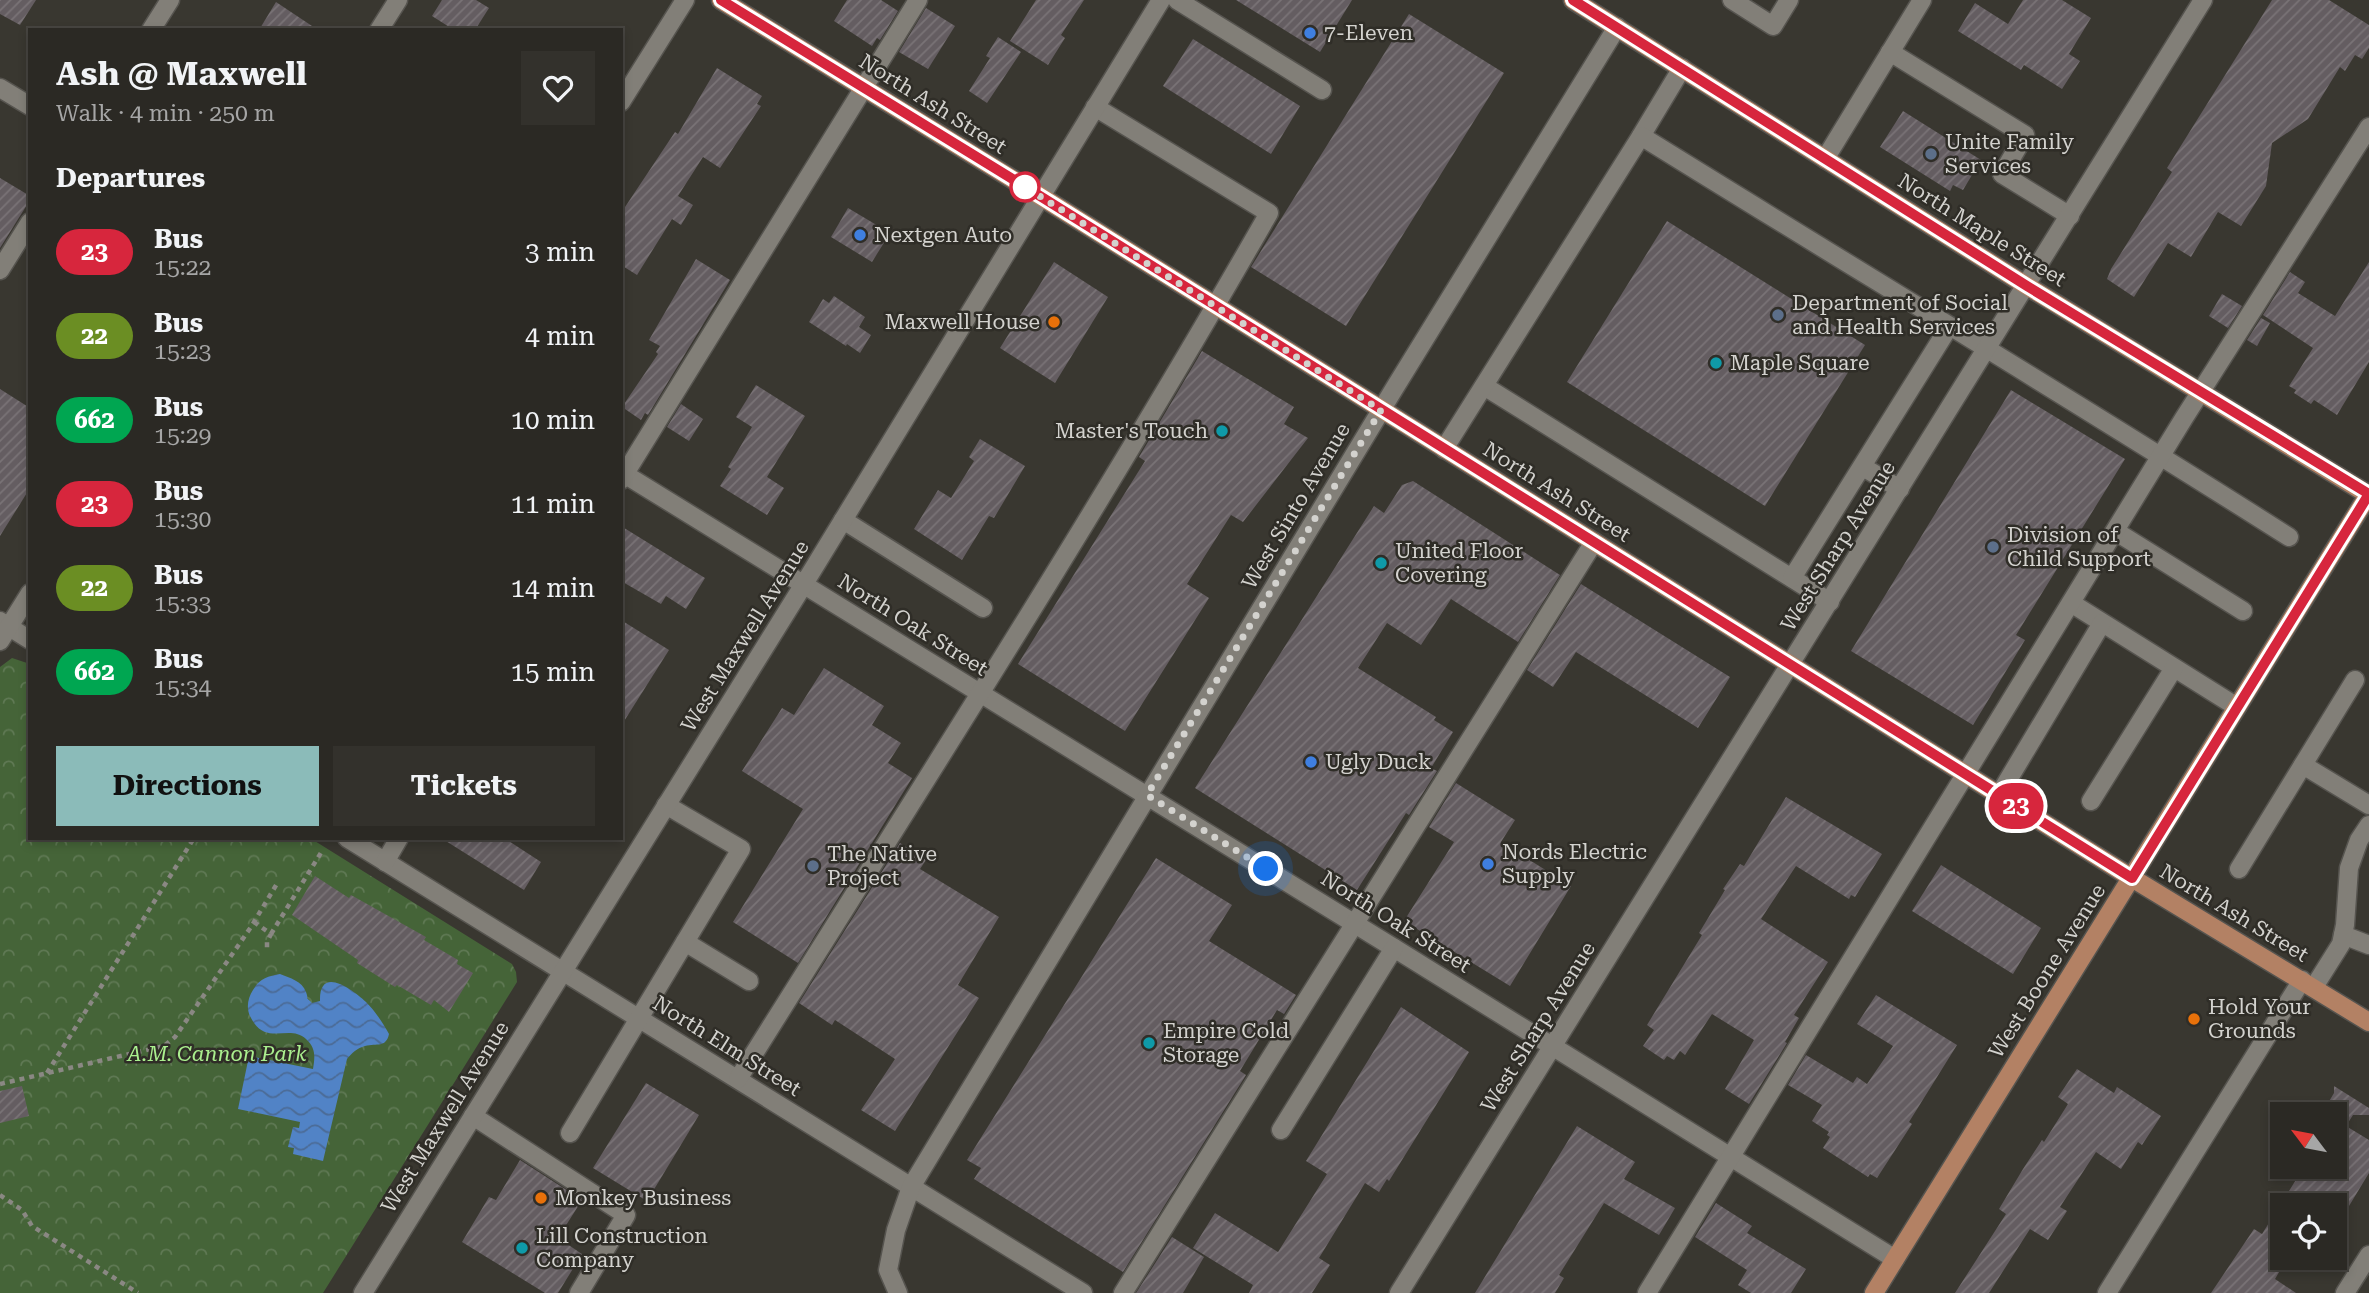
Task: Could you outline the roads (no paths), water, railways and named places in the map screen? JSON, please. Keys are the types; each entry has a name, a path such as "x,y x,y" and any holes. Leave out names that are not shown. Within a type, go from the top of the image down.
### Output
{"main road":[{"name":"North Ash Street","path":"722,0 1966,775 2369,1022"},
{"name":"North Maple Street","path":"1573,0 2027,286 2369,494"},
{"name":"West Boone Avenue","path":"1874,1293 2369,494"}],"street":[{"path":"152,28 170,0"},
{"path":"380,28 398,0"},
{"path":"623,99 685,0"},
{"path":"623,474 918,0"},
{"name":"West Maxwell Avenue","path":"363,1293 804,584 1161,0"},
{"path":"1177,0 1322,90"},
{"path":"1732,0 1773,26 1789,0"},
{"path":"1825,159 1922,0"},
{"name":"West Sharp Avenue","path":"1399,1293 2203,0"},
{"name":"West Sinto Avenue","path":"898,1293 888,1270 896,1230 911,1188 1381,410 1617,27"},
{"path":"1890,52 2025,135 2002,174 2070,216"},
{"path":"1444,449 1682,68"},
{"path":"0,88 28,105"},
{"path":"738,1079 980,693 1216,306 1269,213 1095,107"},
{"path":"1647,1293 2200,392 2369,127"},
{"path":"1641,136 2289,537"},
{"path":"0,270 28,225"},
{"path":"1791,578 1949,327"},
{"path":"1484,386 1830,602"},
{"path":"1863,467 1900,489"},
{"name":"North Oak Street","path":"623,477 804,584 1895,1259"},
{"path":"843,520 983,608"},
{"path":"2115,531 2243,611"},
{"path":"1123,1293 1594,542"},
{"path":"28,596 3,629 28,639"},
{"path":"2071,604 2237,707"},
{"path":"1999,795 2102,623"},
{"path":"2091,801 2174,668"},
{"path":"2239,870 2355,680"},
{"path":"2303,765 2369,805"},
{"path":"570,1133 741,849 666,805"},
{"path":"2107,1293 2308,984 2341,944 2350,868 2356,847 2369,825"},
{"name":"North Elm Street","path":"350,840 1083,1293"},
{"path":"385,862 398,840"},
{"path":"2343,935 2369,945"},
{"path":"685,942 749,981"},
{"path":"1281,1130 1394,948"},
{"path":"473,1116 626,1214 579,1293"},
{"path":"2345,1293 2369,1255"}],"water":[{"path":"280,974 302,985 312,1003 320,1001 321,990 325,984 330,982 345,986 369,1006 389,1034 383,1043 360,1048 347,1059 323,1161 293,1154 294,1148 288,1147 293,1127 299,1128 300,1122 238,1109 249,1056 313,1069 314,1053 306,1039 292,1033 263,1031 250,1016 249,999 255,986 264,979"}],"place":[{"name":"7-Eleven","path":"1310,33"},
{"name":"Unite Family Services","path":"1931,154"},
{"name":"Nextgen Auto","path":"860,235"},
{"name":"Department of Social and Health Services","path":"1778,315"},
{"name":"Maxwell House","path":"1054,322"},
{"name":"Maple Square","path":"1716,363"},
{"name":"Master's Touch","path":"1222,431"},
{"name":"Division of Child Support","path":"1993,547"},
{"name":"United Floor Covering","path":"1381,563"},
{"name":"Ugly Duck","path":"1311,762"},
{"name":"Nords Electric Supply","path":"1488,864"},
{"name":"The Native Project","path":"813,866"},
{"name":"Hold Your Grounds","path":"2194,1019"},
{"name":"Empire Cold Storage","path":"1149,1043"},
{"name":"Monkey Business","path":"541,1198"},
{"name":"Lill Construction Company","path":"522,1248"}],"park label":[{"name":"A.M. Cannon Park","path":"217,1054"}]}
